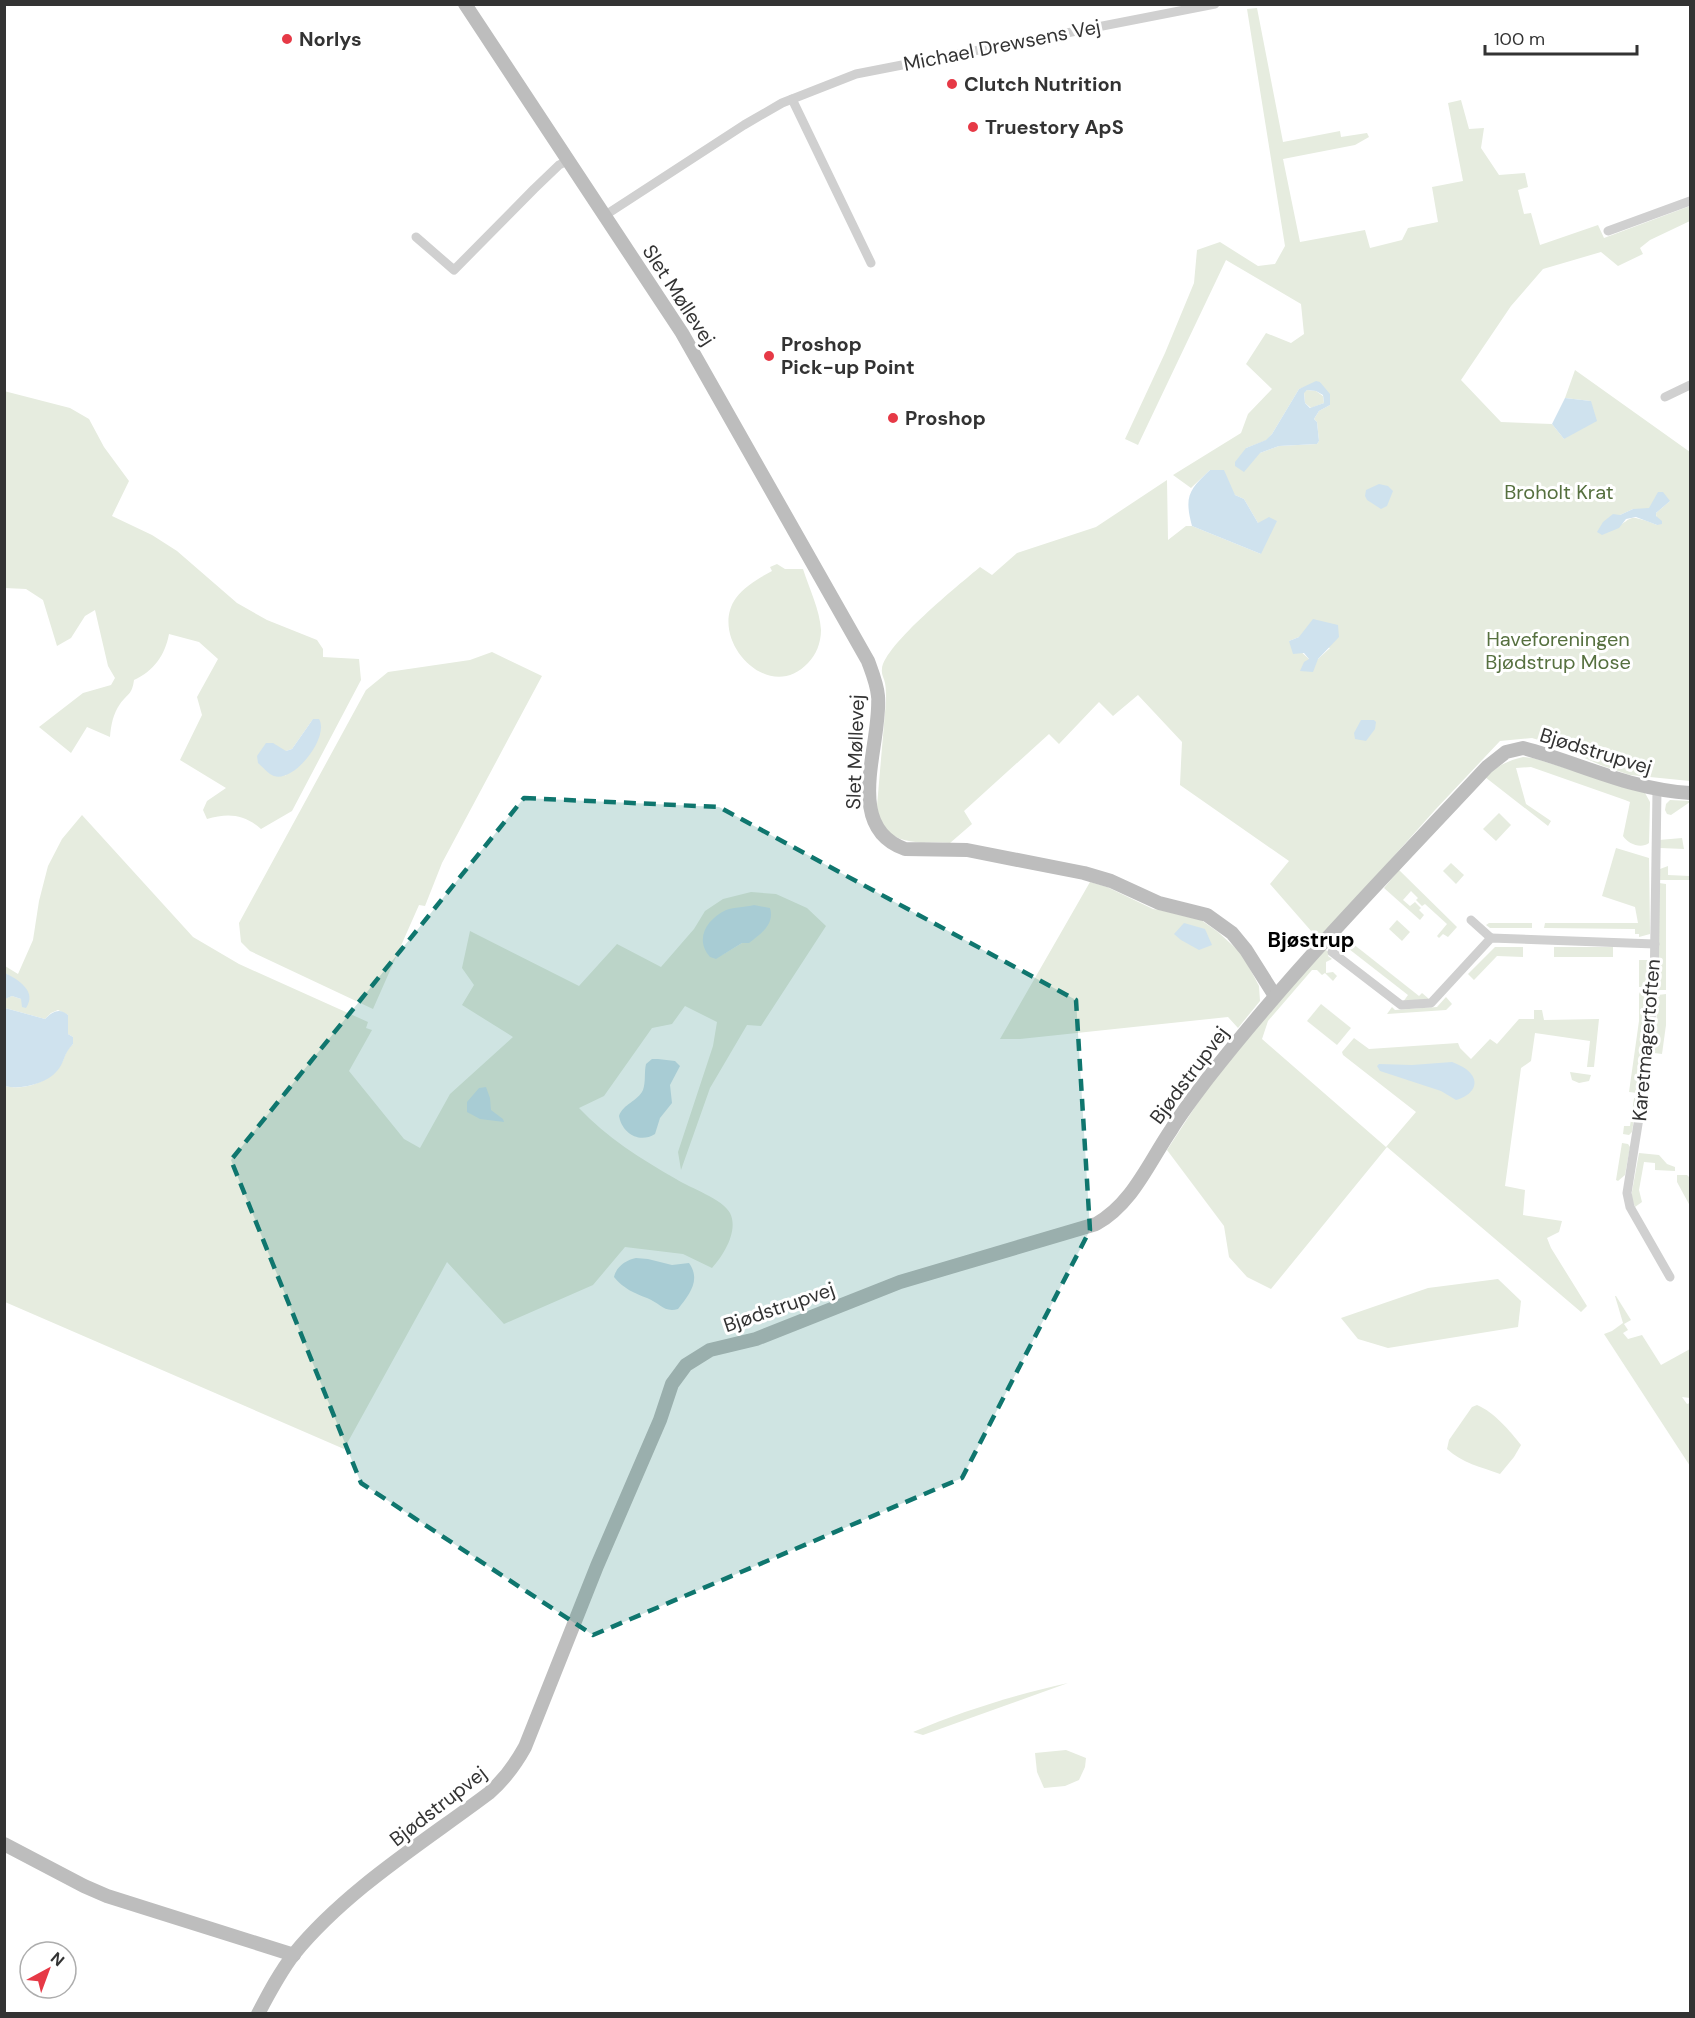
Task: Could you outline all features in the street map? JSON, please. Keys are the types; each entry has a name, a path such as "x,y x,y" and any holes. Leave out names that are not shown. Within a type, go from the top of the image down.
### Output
{"street":[{"name":"Slet Møllevej","path":"465,4 682,333 868,661 878,696 870,806 872,818 882,836 896,846 905,849 967,850 1091,875 1111,881 1159,903 1207,915 1232,933 1246,950 1275,996"},
{"name":"Michael Drewsens Vej","path":"603,216 744,125 792,99 856,74 1215,4"},
{"path":"792,99 871,263"},
{"path":"416,237 454,270 534,189 559,165 567,161"},
{"path":"1608,231 1690,201"},
{"path":"1665,397 1690,385"},
{"name":"Bjødstrupvej","path":"258,2013 294,1955 342,1904 489,1793 506,1777 517,1762 597,1566 660,1420 672,1384 686,1365 710,1350 756,1339 900,1282 1055,1237 1096,1224 1107,1218 1125,1202 1171,1128 1207,1079 1275,996 1487,767 1506,752 1523,748 1602,775 1657,790 1690,793"},
{"name":"Karetmagertoften","path":"1657,790 1654,992 1648,1056 1627,1193 1630,1207 1670,1278"},
{"path":"1471,920 1491,938 1655,944"},
{"path":"1332,952 1401,1005 1431,1003 1491,938"},
{"path":"4,1845 107,1896 294,1955"}],"highlighted area":[{"path":"524,798 719,807 1076,1000 1090,1230 962,1478 593,1635 361,1483 231,1160"}],"green space":[{"path":"1257,8 1283,142 1340,131 1341,137 1367,133 1369,137 1355,145 1283,159 1300,242 1365,230 1370,248 1402,240 1408,228 1438,222 1432,187 1463,181 1448,103 1461,100 1469,129 1484,128 1481,148 1499,175 1525,173 1528,187 1518,190 1524,214 1531,213 1540,245 1598,225 1604,238 1690,206 1690,221 1650,240 1640,248 1643,254 1618,266 1601,252 1543,269 1511,306 1461,380 1501,422 1552,424 1564,439 1591,401 1565,398 1575,370 1690,452 1690,781 1630,775 1532,738 1500,741 1319,940 1270,884 1289,861 1180,785 1182,742 1138,695 1113,716 1099,702 1059,744 1049,734 964,811 972,824 950,843 910,841 892,835 879,820 877,806 886,701 882,671 886,658 895,645 924,615 980,567 992,575 1017,553 1096,527 1167,480 1168,540 1186,526 1192,526 1261,554 1258,523 1244,499 1235,495 1210,470 1191,488 1173,475 1241,433 1248,414 1272,389 1246,364 1266,333 1291,343 1304,334 1301,304 1226,260 1138,445 1125,439 1194,283 1197,250 1220,242 1258,266 1275,264 1285,246 1247,9","holes":["1320,382 1330,405 1319,411 1314,419 1317,422 1319,441 1317,444 1279,446 1260,453 1246,448 1267,440 1299,389","1670,501 1656,513 1657,525 1633,518 1606,531 1620,515 1633,509 1645,510","1299,637 1330,648 1318,659 1309,659 1289,641"]},
{"path":"4,391 70,408 89,419 104,447 129,481 112,516 152,535 177,551 237,603 267,620 317,640 323,649 323,657 359,659 361,680 292,811 261,829 248,820 236,816 207,819 203,810 207,801 226,788 180,760 202,715 197,697 218,659 199,642 169,634 158,662 134,680 131,691 118,708 110,737 87,727 71,753 39,727 83,693 111,685 115,678 108,666 95,610 85,616 71,638 57,646 43,600 26,589 5,588","holes":["313,719 285,776 286,751 292,749"]},
{"path":"1316,391 1323,396 1324,403 1311,408 1305,403 1304,392"},
{"path":"777,564 785,569 803,569 821,630 818,648 808,663 792,674 776,677 760,672 746,662 735,647 729,631 729,614 736,598 752,583 772,571 770,567"},
{"path":"492,652 542,676 442,863 425,906 419,905 373,1009 250,951 241,942 239,923 366,690 388,672 470,660"},
{"path":"1523,757 1533,758 1645,793 1650,802 1649,843 1642,846 1635,845 1623,836 1630,802 1531,767 1516,768 1526,804 1551,821 1548,826 1485,777 1502,764"},
{"path":"1670,800 1690,802 1671,815 1665,810"},
{"path":"1499,813 1511,825 1496,841 1483,829"},
{"path":"82,815 193,937 239,964 368,1022 366,1028 372,1030 349,1071 404,1139 420,1148 450,1094 513,1037 462,1005 474,985 462,968 470,931 579,986 617,944 661,967 694,929 705,911 723,899 751,892 776,894 807,908 826,926 761,1026 747,1025 710,1088 681,1170 678,1152 713,1046 717,1022 685,1006 672,1024 652,1028 604,1096 579,1108 612,1138 682,1182 714,1198 726,1208 730,1213 733,1228 721,1257 712,1268 683,1254 625,1247 593,1285 504,1324 447,1262 344,1449 5,1302 5,1086 28,1086 50,1076 61,1064 73,1044 73,1037 68,1034 68,1015 58,1010 45,1019 5,1008 4,999 12,996 21,999 26,1007 16,980 5,973 5,966 18,974 33,940 39,901 48,866 62,839","holes":["703,942 742,943 722,955"]},
{"path":"1682,838 1684,849 1660,848 1659,840"},
{"path":"1616,848 1649,858 1650,934 1639,937 1639,934 1635,934 1635,929 1544,928 1545,923 1638,923 1635,907 1602,896"},
{"path":"1451,863 1464,875 1456,884 1443,871"},
{"path":"1668,866 1668,875 1690,876 1690,880 1659,880 1660,869"},
{"path":"1399,870 1457,927 1448,937 1443,934 1439,938 1437,936 1447,924 1425,904 1422,906 1411,891 1403,900 1410,906 1415,902 1421,908 1419,910 1424,915 1420,920 1384,888"},
{"path":"1090,882 1107,887 1153,909 1180,913 1201,920 1242,954 1259,986 1260,1001 1238,1028 1228,1017 1020,1039 1000,1039"},
{"path":"1659,883 1666,884 1666,990 1659,990"},
{"path":"1397,920 1410,932 1402,941 1389,929"},
{"path":"1489,923 1532,923 1532,928 1490,928 1486,925"},
{"path":"1338,932 1419,996 1422,993 1429,999 1403,1002 1408,995 1340,942 1332,951 1325,946"},
{"path":"1495,947 1523,947 1523,957 1497,956 1474,980 1468,974"},
{"path":"1554,947 1613,947 1613,957 1554,957"},
{"path":"1323,948 1330,953 1328,956 1332,959 1326,962 1326,973 1333,972 1337,976 1333,981 1325,973 1322,975 1317,970 1312,970 1268,1021 1262,1039 1386,1147 1416,1112 1343,1055 1342,1052 1354,1038 1369,1049 1458,1043 1471,1059 1490,1039 1497,1044 1519,1019 1534,1019 1534,1010 1542,1010 1544,1020 1599,1019 1594,1067 1587,1067 1590,1041 1535,1033 1531,1061 1521,1068 1505,1186 1525,1190 1523,1215 1562,1221 1559,1232 1547,1238 1587,1306 1581,1312 1387,1147 1271,1289 1247,1277 1229,1257 1224,1226 1167,1150 1208,1087"},
{"path":"1639,960 1649,960 1649,987 1639,987"},
{"path":"1640,992 1648,992 1649,1000 1638,1093 1629,1092 1639,1021"},
{"path":"1666,994 1666,1025 1662,1054 1654,1053 1658,995"},
{"path":"1446,997 1452,1004 1446,1010 1387,1014 1392,1007 1395,1010 1437,1007"},
{"path":"1321,1004 1351,1028 1337,1045 1307,1021"},
{"path":"1570,1072 1591,1075 1589,1081 1579,1083 1572,1080"},
{"path":"1634,1098 1637,1098 1632,1132 1629,1135 1623,1134 1624,1126 1630,1126"},
{"path":"1622,1143 1630,1147 1625,1175 1618,1181 1616,1180"},
{"path":"1639,1153 1659,1155 1667,1164 1675,1167 1675,1171 1655,1170 1655,1163 1644,1162 1639,1190 1642,1202 1635,1207 1631,1197"},
{"path":"1677,1175 1687,1175 1690,1178 1690,1206 1677,1182"},
{"path":"1498,1279 1521,1301 1518,1327 1388,1348 1358,1339 1341,1318 1428,1288"},
{"path":"1615,1296 1631,1320 1624,1324 1628,1330 1623,1333 1628,1339 1642,1335 1661,1365 1690,1349 1690,1398 1682,1397 1687,1404 1690,1403 1690,1466 1604,1334 1623,1323"},
{"path":"1477,1405 1495,1417 1521,1445 1500,1474 1465,1461 1447,1449 1449,1440 1472,1407"},
{"path":"1068,1683 923,1735 913,1732 989,1704"},
{"path":"1066,1750 1086,1758 1079,1780 1065,1786 1044,1788 1037,1772 1035,1753"}],"water":[{"path":"1316,381 1320,382 1330,394 1330,405 1319,411 1314,419 1317,422 1319,441 1317,444 1279,446 1260,453 1244,472 1235,466 1235,462 1246,448 1266,440 1272,434 1299,389","holes":["1307,390 1323,395 1324,403 1310,408 1305,403 1304,393"]},
{"path":"1565,398 1591,401 1597,421 1564,439 1552,424"},
{"path":"1210,470 1224,470 1235,495 1244,499 1258,523 1269,517 1277,521 1261,554 1192,526 1188,507 1190,494"},
{"path":"1379,484 1388,486 1393,491 1387,506 1381,509 1367,500 1365,496 1366,490"},
{"path":"1658,492 1663,492 1670,501 1656,513 1662,524 1657,525 1636,517 1626,519 1619,528 1602,535 1597,532 1603,522 1613,514 1620,515 1633,509 1649,508"},
{"path":"1313,619 1338,625 1339,637 1318,659 1313,672 1300,671 1304,662 1309,659 1304,653 1293,654 1289,641 1299,637"},
{"path":"313,719 319,719 321,727 319,736 315,747 300,766 291,773 274,776 258,763 257,756 266,743 273,743 286,751 292,749"},
{"path":"1361,720 1376,722 1375,729 1366,741 1355,739 1354,733"},
{"path":"754,905 770,908 771,919 766,928 749,943 742,943 716,959 710,957 703,943 708,924 726,910"},
{"path":"1184,923 1205,929 1212,945 1199,950 1181,940 1174,934"},
{"path":"5,973 20,982 28,991 29,1002 26,1008 22,1007 21,999 12,996 5,999"},
{"path":"5,1008 45,1019 56,1011 62,1011 68,1015 68,1034 73,1037 73,1044 67,1051 60,1068 40,1083 5,1086"},
{"path":"652,1059 675,1061 680,1066 670,1085 672,1103 660,1118 655,1134 643,1138 637,1137 627,1132 619,1116 643,1090 646,1064"},
{"path":"1452,1062 1466,1069 1475,1083 1471,1092 1456,1100 1441,1091 1380,1071 1377,1066 1379,1064 1412,1065"},
{"path":"486,1087 491,1110 504,1122 480,1119 467,1112 467,1102 479,1088"},
{"path":"636,1258 672,1265 689,1263 694,1281 690,1292 678,1309 665,1309 629,1290 614,1277 622,1265"}],"place":[{"name":"Norlys","path":"287,39"},
{"name":"Clutch Nutrition","path":"952,84"},
{"name":"Truestory ApS","path":"973,127"},
{"name":"Proshop Pick-up Point","path":"769,356"},
{"name":"Proshop","path":"893,418"}],"district":[{"name":"Bjøstrup","path":"1311,940"}],"park label":[{"name":"Broholt Krat","path":"1559,492"},
{"name":"Haveforeningen Bjødstrup Mose","path":"1558,650"}]}
